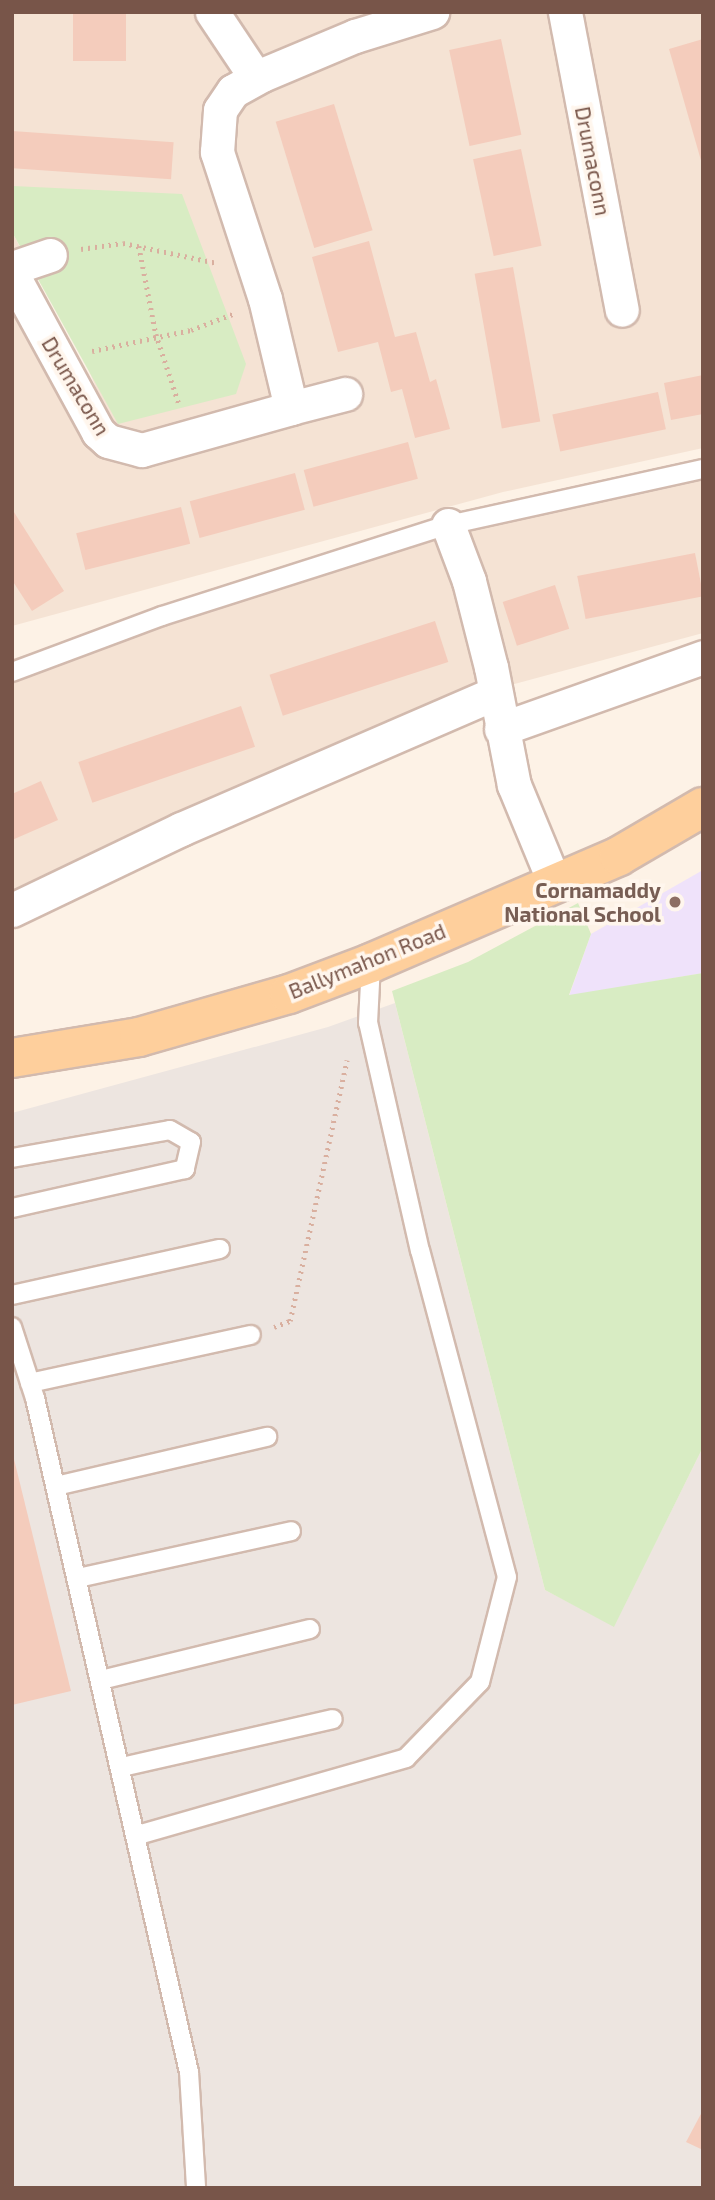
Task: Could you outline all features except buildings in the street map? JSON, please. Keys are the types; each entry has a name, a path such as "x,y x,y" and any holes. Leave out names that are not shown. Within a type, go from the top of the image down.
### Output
{"main road":[{"name":"Ballymahon Road","path":"12,1058 139,1037 289,994 371,963 619,856 703,807"}],"street":[{"path":"291,408 265,299 217,152 216,133 224,102 256,78 355,36 432,12"},
{"name":"Drumaconn","path":"565,12 622,310"},
{"path":"214,18 256,78"},
{"path":"12,268 50,255"},
{"name":"Drumaconn","path":"12,274 108,441 131,451 189,438 345,394"},
{"path":"448,525 468,581 514,785 555,884"},
{"path":"501,729 703,657"},
{"path":"12,910 181,829 495,693"}],"lane":[{"path":"12,673 162,616 448,525 703,469"},
{"path":"138,1835 406,1758 480,1682 508,1577 420,1251 368,1023 371,963"},
{"path":"12,1158 170,1130 191,1142 185,1169 12,1208"},
{"path":"12,1295 220,1250"},
{"path":"12,1327 17,1359 30,1383 78,1578 138,1835 189,2072 196,2188"},
{"path":"30,1383 251,1335"},
{"path":"56,1486 267,1437"},
{"path":"78,1578 291,1531"},
{"path":"102,1680 310,1629"},
{"path":"122,1767 332,1719"}],"path":[{"path":"50,255 107,244 139,246 216,263 251,259"},
{"path":"139,246 156,334 189,438"},
{"path":"61,363 156,334 191,330 265,299"},
{"path":"251,1335 290,1321 349,1049 368,1023"}],"shaded area":[{"path":"12,12 703,12 703,448 503,492 12,626 12,232 102,402 13,187 12,203"},
{"path":"703,471 703,633 455,700 12,905 12,659 439,529"},
{"name":"Cornamaddy National School","path":"703,870 703,973 569,996 591,934"},
{"path":"395,1003 545,1590 614,1626 703,1447 703,2188 12,2188 12,1113 328,1027"}],"green space":[{"path":"13,186 182,194 246,364 236,394 118,424 12,232"},
{"path":"578,903 591,934 569,995 703,973 703,1447 614,1627 545,1590 392,991 468,962"}],"place":[{"name":"Cornamaddy National School","path":"675,902"}]}
